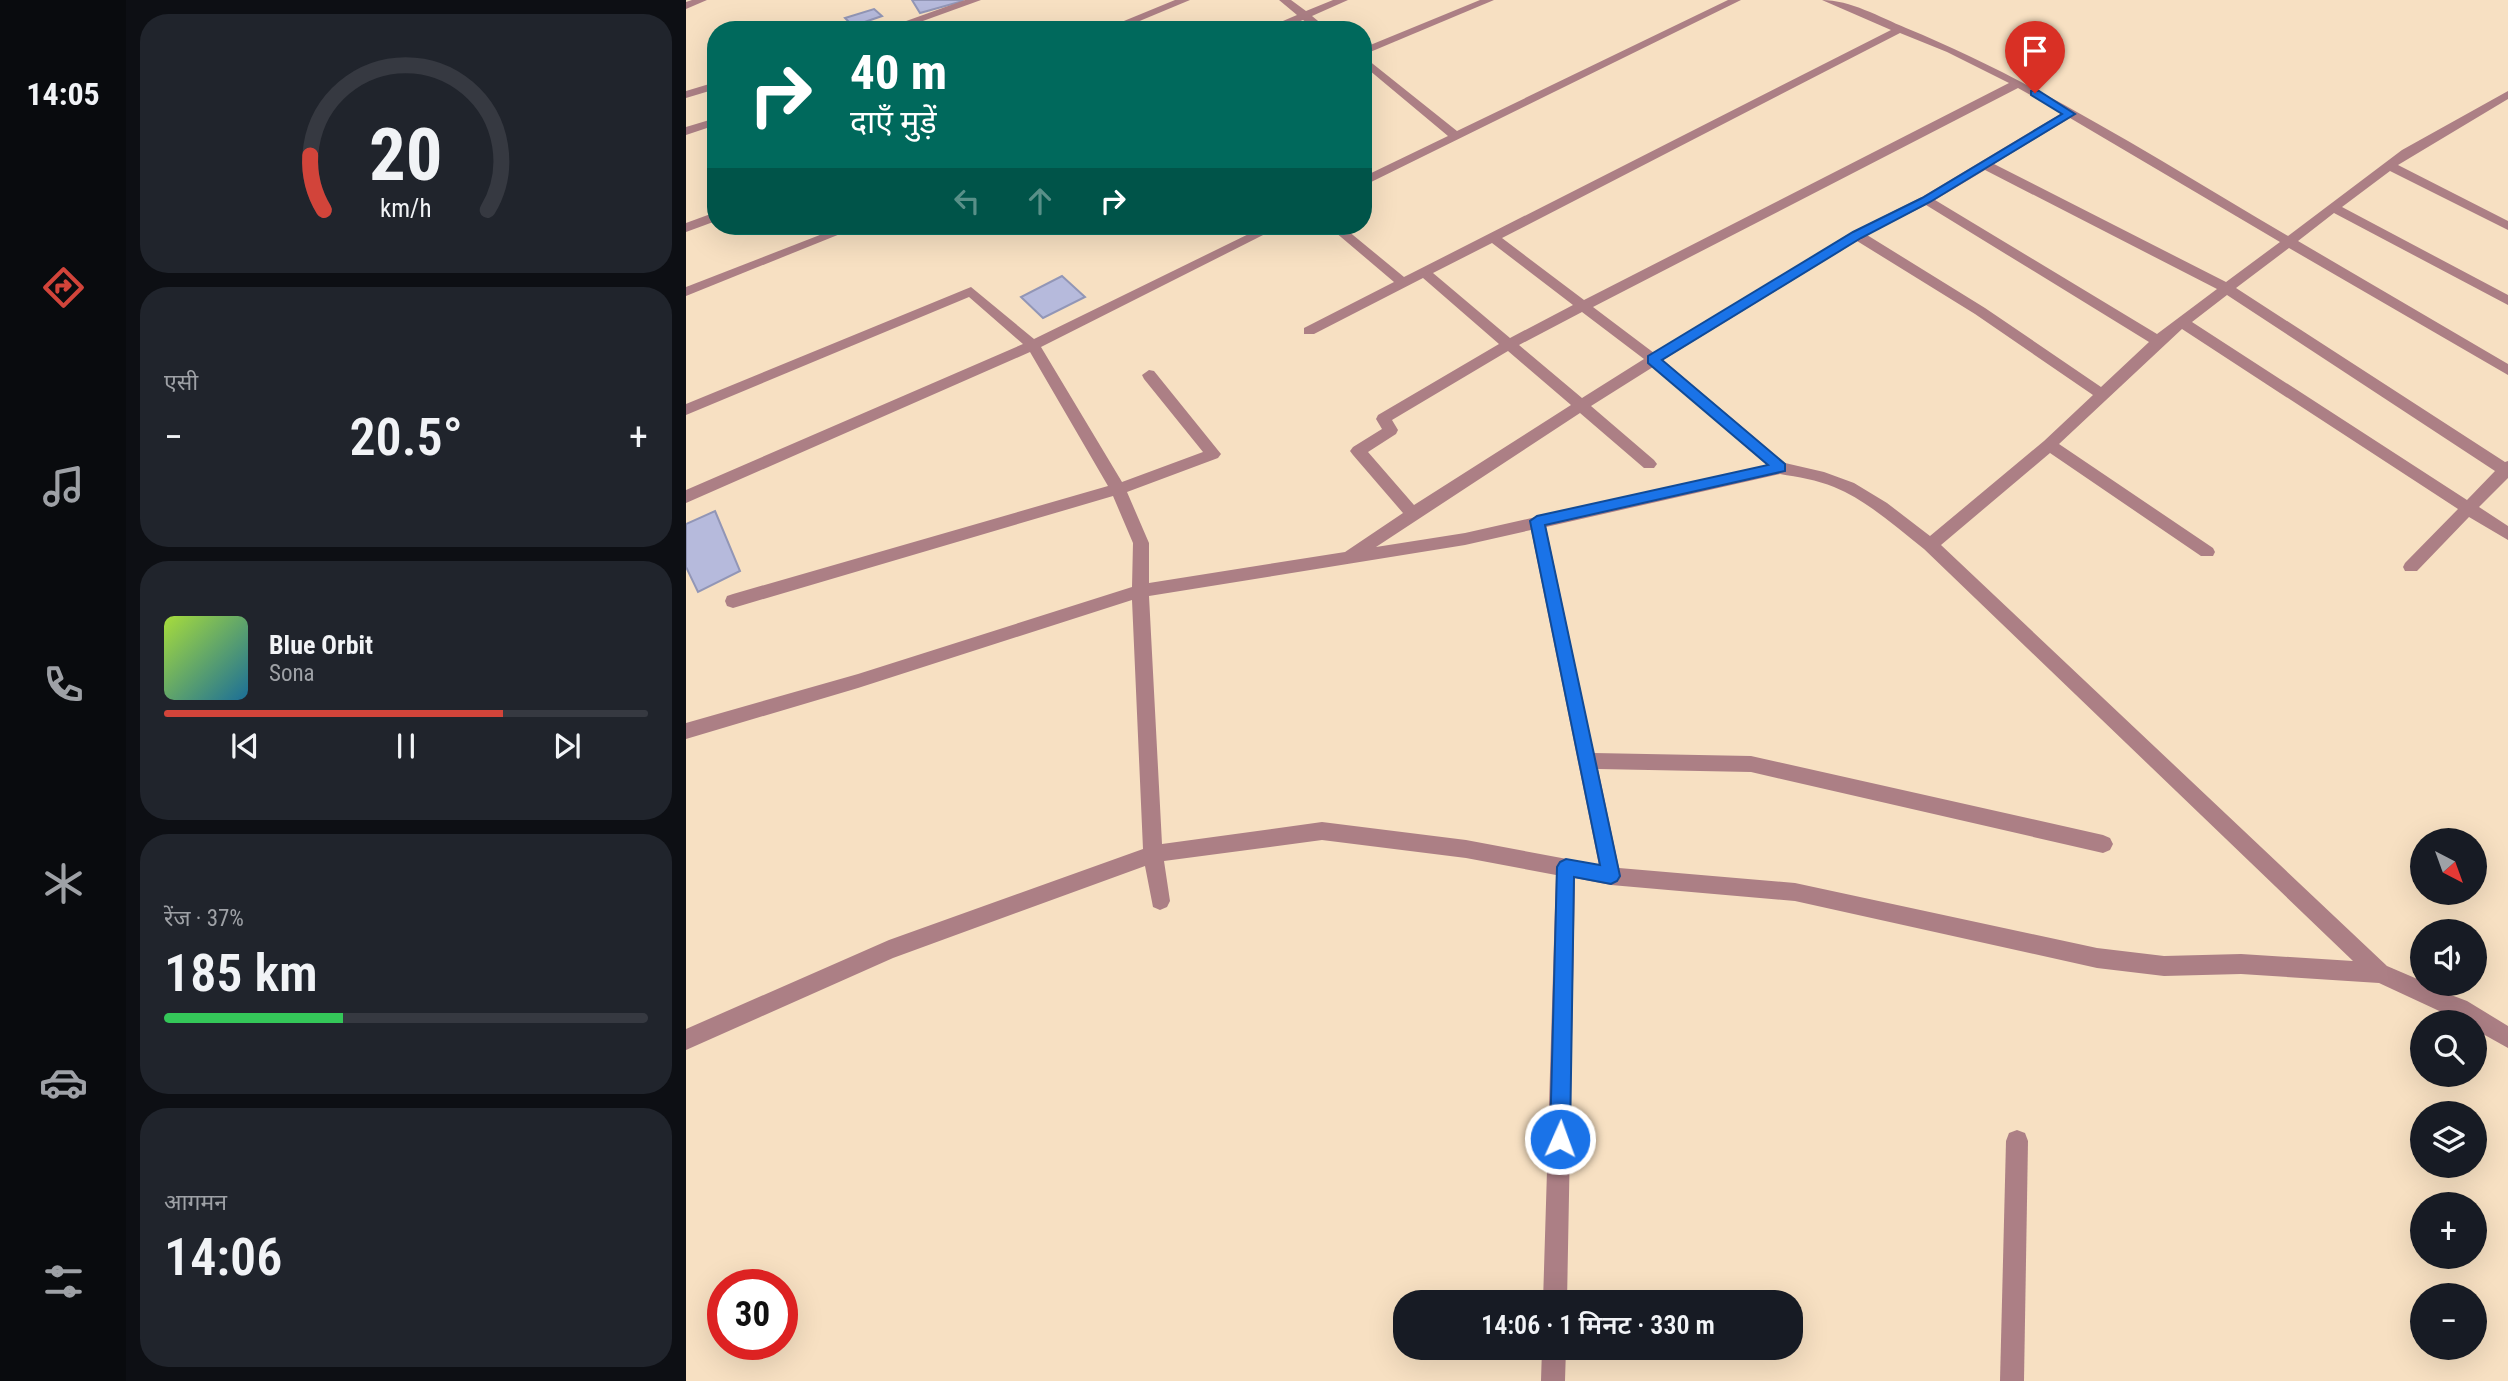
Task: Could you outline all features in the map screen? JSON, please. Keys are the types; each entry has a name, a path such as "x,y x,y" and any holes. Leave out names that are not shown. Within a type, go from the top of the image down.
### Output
{"street":[{"path":"686,6 702,0"},
{"path":"913,21 976,0"},
{"path":"1130,21 1185,0"},
{"path":"1284,0 1312,21"},
{"path":"1289,21 1343,0"},
{"path":"1372,48 1489,0"},
{"path":"1372,178 1735,0"},
{"path":"1827,0 1983,64 2018,83 2287,243 2508,370"},
{"path":"1309,331 1900,29"},
{"path":"1372,67 1457,136"},
{"path":"1413,513 1358,451 1391,430 1383,419 1509,344 2018,83"},
{"path":"686,95 707,88"},
{"path":"1930,545 2049,445 2158,341 2182,322 2388,165 2508,94"},
{"path":"1346,559 1653,359 1857,235 1926,200 2069,114"},
{"path":"686,131 707,124"},
{"path":"1986,164 2228,289 2507,470 2411,567"},
{"path":"2388,165 2508,226"},
{"path":"1926,200 2158,341"},
{"path":"2334,208 2508,301"},
{"path":"686,228 707,220"},
{"path":"686,292 831,235"},
{"path":"686,497 1033,345 1257,235"},
{"path":"1345,235 1403,283"},
{"path":"1857,235 1980,310 2103,395"},
{"path":"1492,237 1653,359 1780,468"},
{"path":"1424,272 1649,464"},
{"path":"686,410 971,291 1033,345 1118,489 1141,543 1140,621 1153,854 1160,901"},
{"path":"2182,322 2508,534"},
{"path":"733,601 1118,489 1213,454 1149,375"},
{"path":"2049,445 2207,552"},
{"path":"686,731 858,681 1141,591 1465,539 1780,468 1827,478 1849,486 1876,503 1930,545 2380,974"},
{"path":"1537,521 1611,876"},
{"path":"1587,761 1751,764 2103,844"},
{"path":"686,1040 889,950 1153,854 1322,831 1466,849 1611,876 1795,892 2097,958 2164,966 2241,964 2380,974 2460,1008 2508,1038"},
{"path":"1555,1290 1566,867"},
{"path":"2012,1381 2017,1141"},
{"path":"1553,1381 1554,1360"}],"building":[{"path":"912,0 962,0 963,1 920,13"},
{"path":"874,9 882,16 868,21 848,21 845,18"},
{"path":"1062,276 1085,297 1043,318 1021,297"},
{"path":"715,511 740,571 698,592 686,567 686,524"}],"route":[{"path":"1560,1139 1566,867 1611,876 1537,521 1780,468 1653,359 1857,235 1926,200 2069,114 2035,93"}]}
